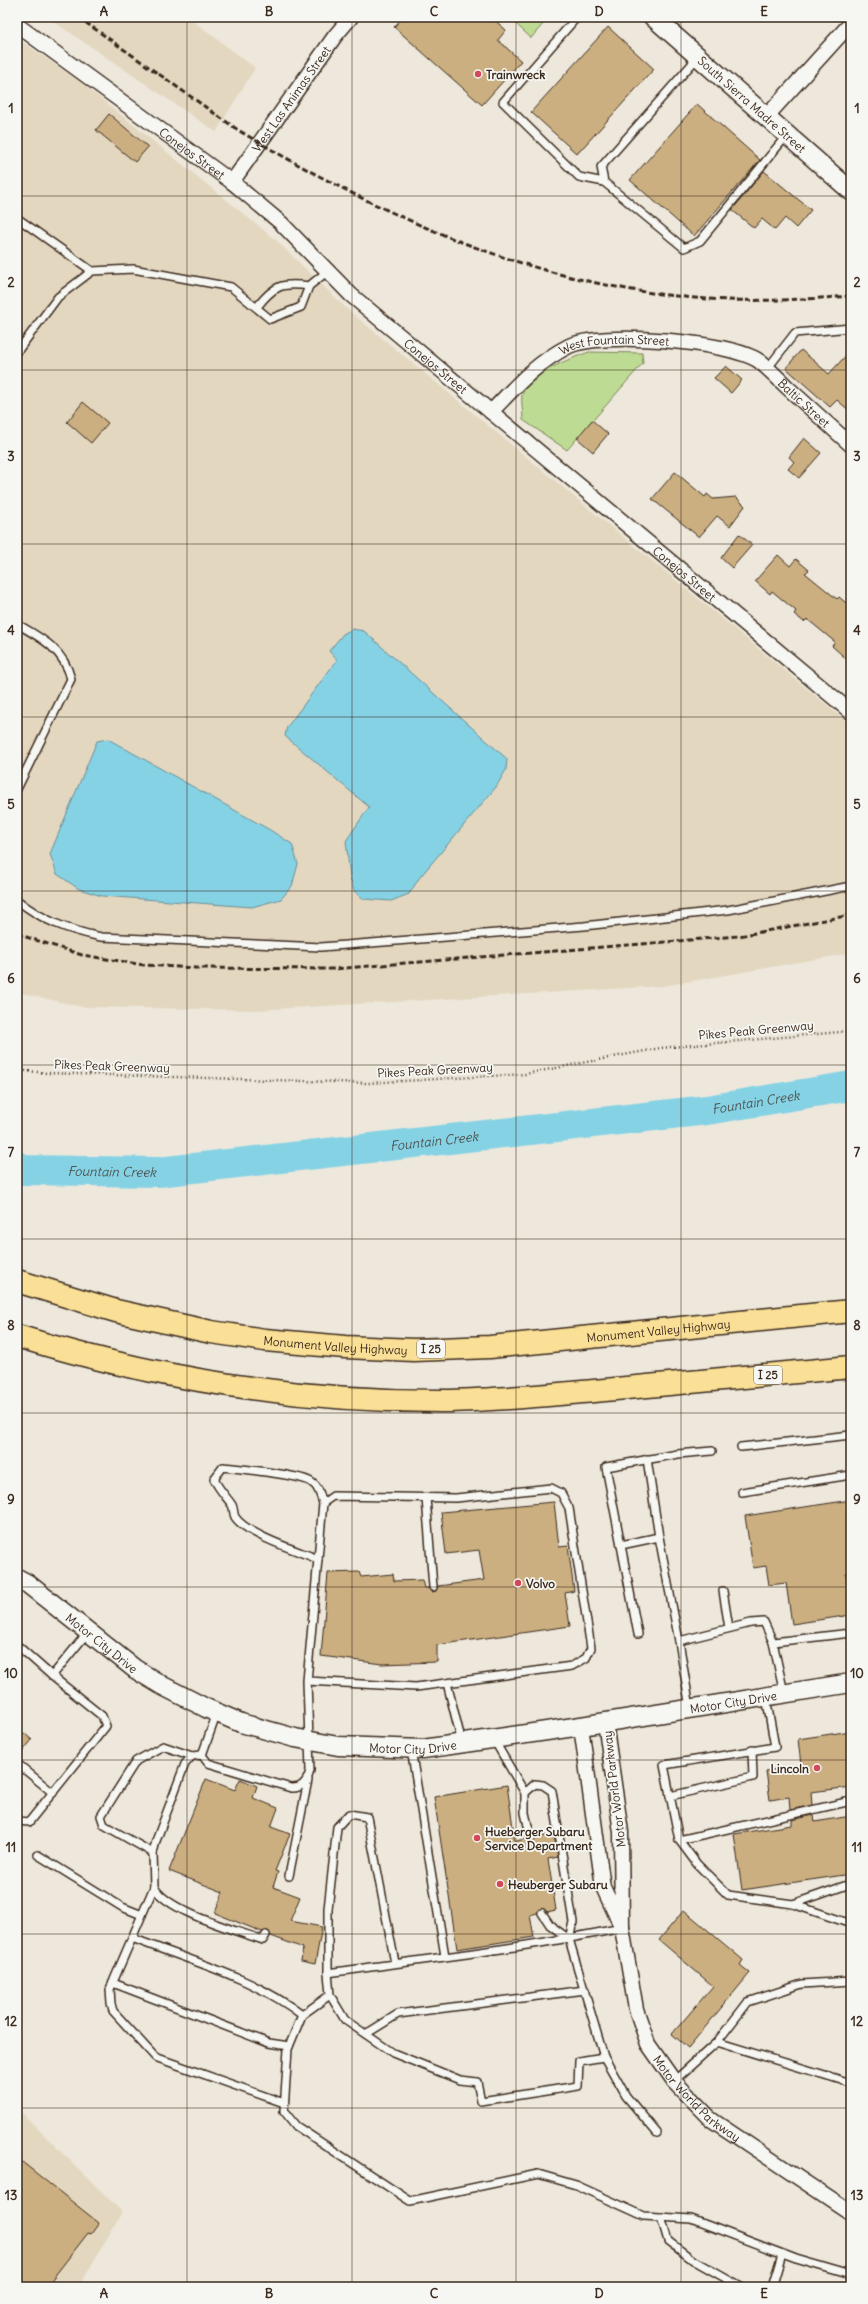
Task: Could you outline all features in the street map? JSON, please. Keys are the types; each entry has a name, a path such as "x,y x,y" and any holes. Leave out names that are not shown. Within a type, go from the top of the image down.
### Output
{"highway":[{"name":"Monument Valley Highway","path":"17,1280 116,1311 211,1332 265,1340 353,1348 414,1350 490,1347 851,1311"},
{"name":"I 25","path":"17,1336 111,1361 204,1380 340,1397 416,1400 492,1399 851,1368"}],"street":[{"name":"West Las Animas Street","path":"232,182 335,36 352,17"},
{"name":"South Sierra Madre Street","path":"653,17 851,192"},
{"path":"766,117 851,22"},
{"name":"Conejos Street","path":"17,25 232,182 281,223 351,295 851,712"},
{"name":"West Fountain Street","path":"491,412 529,372 551,356 571,345 594,339 703,345 730,349 763,365"},
{"name":"Baltic Street","path":"763,365 851,445"},
{"name":"Motor City Drive","path":"17,1578 28,1584 135,1669 163,1686 241,1723 308,1741 338,1746 411,1749 462,1743 580,1726 766,1696 784,1695 851,1683"},
{"name":"Motor World Parkway","path":"605,1722 621,1832 622,1928 636,2009 648,2044 674,2081 712,2120 851,2213"},
{"name":"Motor World Parkway","path":"580,1726 603,1887 622,1928"}],"lane":[{"path":"577,17 503,102 579,177 604,182 684,248 700,241 787,135"},
{"path":"604,182 601,167 698,57"},
{"path":"20,220 92,271"},
{"path":"17,352 58,297 92,271 133,269 231,287 270,319 301,307 309,286 328,271"},
{"path":"257,307 268,293 288,283 309,286"},
{"path":"763,365 795,332 851,328"},
{"path":"17,624 46,640 68,667 71,679 17,789"},
{"path":"17,900 38,917 79,933 100,937 321,947 592,925 728,910 851,886"},
{"path":"741,1447 851,1435"},
{"path":"638,1634 606,1467 647,1459 712,1451"},
{"path":"647,1459 659,1537 690,1708"},
{"path":"289,1876 310,1770 307,1681 318,1559 323,1503 319,1490 310,1481 285,1475 223,1467 214,1479 220,1492 232,1505 235,1517 274,1543 318,1559"},
{"path":"742,1492 851,1475"},
{"path":"307,1681 416,1687 572,1666 586,1658 591,1648 569,1508 561,1493 551,1488 456,1498 333,1496 323,1503"},
{"path":"426,1498 433,1587"},
{"path":"621,1545 659,1537"},
{"path":"723,1592 729,1628"},
{"path":"679,1641 729,1628 764,1622 773,1642 784,1695"},
{"path":"52,1676 88,1632"},
{"path":"773,1642 851,1633"},
{"path":"17,1645 52,1676 102,1716 106,1726 29,1822 17,1821"},
{"path":"447,1683 462,1743"},
{"path":"766,1696 775,1746 664,1765 680,1840 697,1864 728,1895 793,1904 851,1924"},
{"path":"202,1755 217,1712"},
{"path":"493,1738 525,1793 525,1813 531,1838"},
{"path":"153,1853 104,1825 101,1816 136,1760 150,1751 163,1746 192,1756 202,1755"},
{"path":"411,1749 445,1956"},
{"path":"670,1796 753,1777 752,1750"},
{"path":"202,1755 208,1763 291,1788 302,1786 309,1778"},
{"path":"192,1756 182,1771 153,1853 154,1887 113,1982 110,1996 113,2011 155,2057 284,2104"},
{"path":"18,1764 53,1793"},
{"path":"525,1793 535,1784 543,1785 552,1791 573,1922 569,1939 604,2057 626,2096 657,2133"},
{"path":"680,1840 851,1801"},
{"path":"395,1963 367,1817 349,1814 337,1827 328,1909 328,1973 330,1995 345,2020 393,2053 460,2080 477,2082 481,2101 578,2086 579,2061 604,2057"},
{"path":"38,1855 122,1907 142,1915"},
{"path":"793,1904 847,1885 851,1886"},
{"path":"154,1887 163,1898 176,1907 265,1937"},
{"path":"542,1913 550,1925 569,1939"},
{"path":"328,1973 569,1939 622,1928"},
{"path":"132,1938 261,1989 284,2001 302,2015"},
{"path":"674,2081 717,2042 748,2002 802,1984 851,1981"},
{"path":"113,1982 269,2043 289,2046"},
{"path":"366,2034 398,2014 584,1990"},
{"path":"330,1995 302,2015 289,2046 284,2111 296,2126 410,2201 538,2174 576,2184 644,2216 691,2219 782,2254 851,2275"},
{"path":"717,2042 851,2083"},
{"path":"661,2217 668,2241 693,2260 741,2287"},
{"path":"770,2287 773,2284 782,2254"}],"path":[{"name":"Pikes Peak Greenway","path":"17,1070 47,1073 368,1083 410,1082 525,1074 660,1048 851,1031"}],"shaded area":[{"path":"47,17 188,17 255,68 216,132"},
{"path":"17,38 79,81 277,241 347,309 851,725 851,953 663,986 257,1010 82,1007 17,992"},
{"path":"17,2108 122,2212 79,2287 17,2287"}],"green space":[{"path":"520,17 549,17 531,38 515,23"},
{"path":"589,352 642,353 643,363 567,450 523,420 522,395 532,380 541,374 572,358"}],"water":[{"path":"352,629 364,631 507,759 506,770 496,787 420,877 409,894 391,901 364,899 354,891 350,877 346,841 369,807 285,736 287,727 337,660 329,651 343,634"},
{"path":"108,739 270,830 292,844 298,864 292,886 281,899 252,907 102,896 79,889 57,874 50,854 97,741"}],"building":[{"name":"Trainwreck","path":"403,17 491,17 506,30 498,40 521,61 482,105 394,27"},
{"path":"608,27 654,69 577,154 531,112"},
{"path":"697,104 760,160 694,236 630,180"},
{"path":"109,114 148,147 135,162 96,130"},
{"path":"764,171 811,210 796,228 785,218 775,230 762,219 754,228 732,210"},
{"path":"801,350 829,374 851,350 851,412 837,400 830,407 786,368"},
{"path":"726,366 742,380 731,393 714,378"},
{"path":"83,402 108,423 91,443 67,422"},
{"path":"592,420 608,434 593,452 577,438"},
{"path":"804,438 821,453 799,478 788,469 794,462 789,457"},
{"path":"675,472 705,497 707,494 713,499 736,497 745,506 730,526 717,516 699,537 652,499"},
{"path":"739,534 752,545 732,568 721,558"},
{"path":"778,555 790,566 796,559 809,570 805,573 837,599 839,597 851,607 851,663 832,646 835,642 807,619 804,622 794,614 796,611 772,591 770,594 755,581"},
{"path":"851,1500 851,1552 849,1553 851,1573 846,1574 851,1615 792,1624 786,1583 769,1585 766,1566 753,1568 745,1516"},
{"name":"Volvo","path":"554,1502 559,1547 568,1546 574,1591 565,1593 570,1626 437,1645 437,1662 382,1664 321,1656 328,1573 359,1572 361,1577 393,1574 394,1581 422,1580 424,1588 428,1588 433,1592 436,1591 438,1586 484,1580 479,1550 446,1554 441,1512"},
{"path":"17,1727 32,1740 17,1758"},
{"name":"Lincoln","path":"851,1731 851,1787 811,1792 812,1805 790,1810 789,1797 770,1800 766,1771 801,1765 798,1739"},
{"path":"206,1779 235,1790 240,1779 257,1786 253,1798 278,1808 271,1827 290,1834 275,1871 278,1872 273,1887 300,1897 290,1921 322,1927 315,1964 301,1961 303,1948 271,1936 268,1931 262,1932 215,1913 223,1892 169,1871"},
{"name":"Heuberger Subaru","path":"507,1785 515,1841 526,1839 532,1843 536,1837 554,1835 558,1857 548,1859 556,1910 547,1912 541,1908 537,1913 530,1915 534,1937 457,1949 434,1797"},
{"path":"814,1815 815,1822 851,1816 851,1874 742,1890 734,1834 792,1825 792,1820"},
{"path":"684,1910 743,1960 740,1965 750,1973 688,2048 672,2034 713,1986 659,1940"},
{"path":"17,2158 99,2223 91,2234 88,2233 46,2287 17,2287"}],"waterway":[{"name":"Fountain Creek","path":"17,1166 23,1170 158,1172 707,1110 851,1086"}],"railway":[{"path":"78,17 238,130 344,189 453,239 509,259 566,276 625,289 685,297 727,300 789,300 851,296"},
{"path":"17,934 82,955 144,965 195,968 333,969 739,936 851,915"}],"place":[{"name":"Trainwreck","path":"478,74"},
{"name":"Volvo","path":"518,1583"},
{"name":"Lincoln","path":"817,1768"},
{"name":"Hueberger Subaru Service Department","path":"477,1838"},
{"name":"Heuberger Subaru","path":"500,1884"}]}
